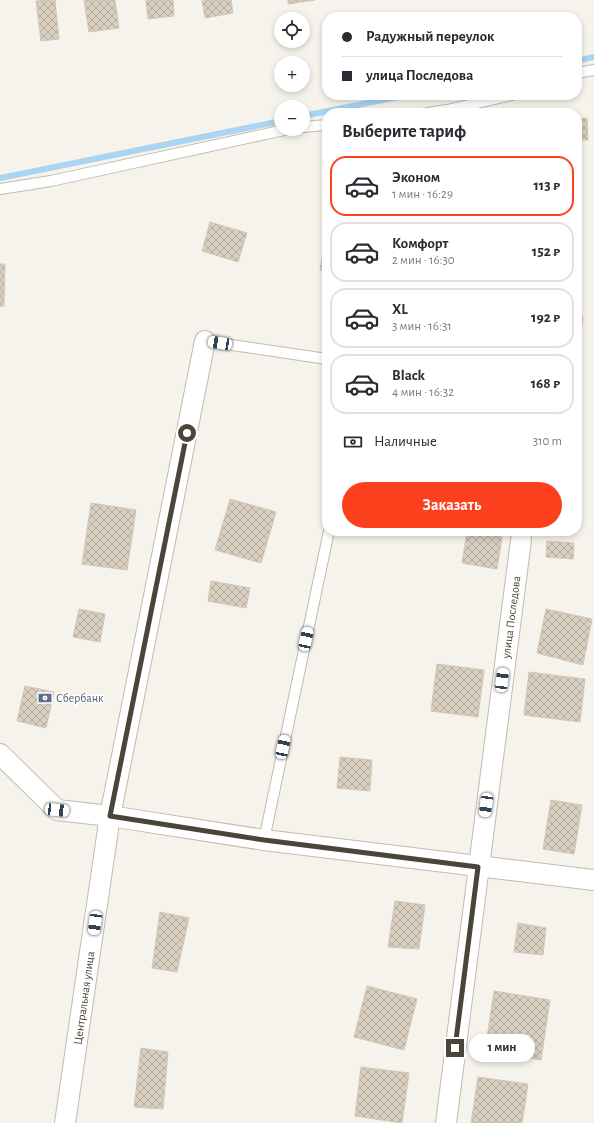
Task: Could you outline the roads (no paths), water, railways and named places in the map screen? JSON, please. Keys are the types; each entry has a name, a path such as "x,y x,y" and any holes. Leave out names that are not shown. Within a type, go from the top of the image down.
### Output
{"street":[{"name":"Центральная улица","path":"66,1123 110,816 205,341"},
{"name":"улица Последова","path":"446,1123 521,540"},
{"path":"0,754 57,810 110,816 264,840 594,880"}],"lane":[{"path":"582,72 594,70"},
{"path":"456,108 490,100"},
{"path":"310,126 322,125"},
{"path":"0,189 58,179 274,132"},
{"path":"205,341 322,359"},
{"path":"264,840 328,536"}],"waterway":[{"path":"582,60 594,57"},
{"path":"343,108 383,100"},
{"path":"310,115 322,112"},
{"path":"0,178 274,122"}],"place":[{"name":"Сбербанк","path":"45,698"}]}
